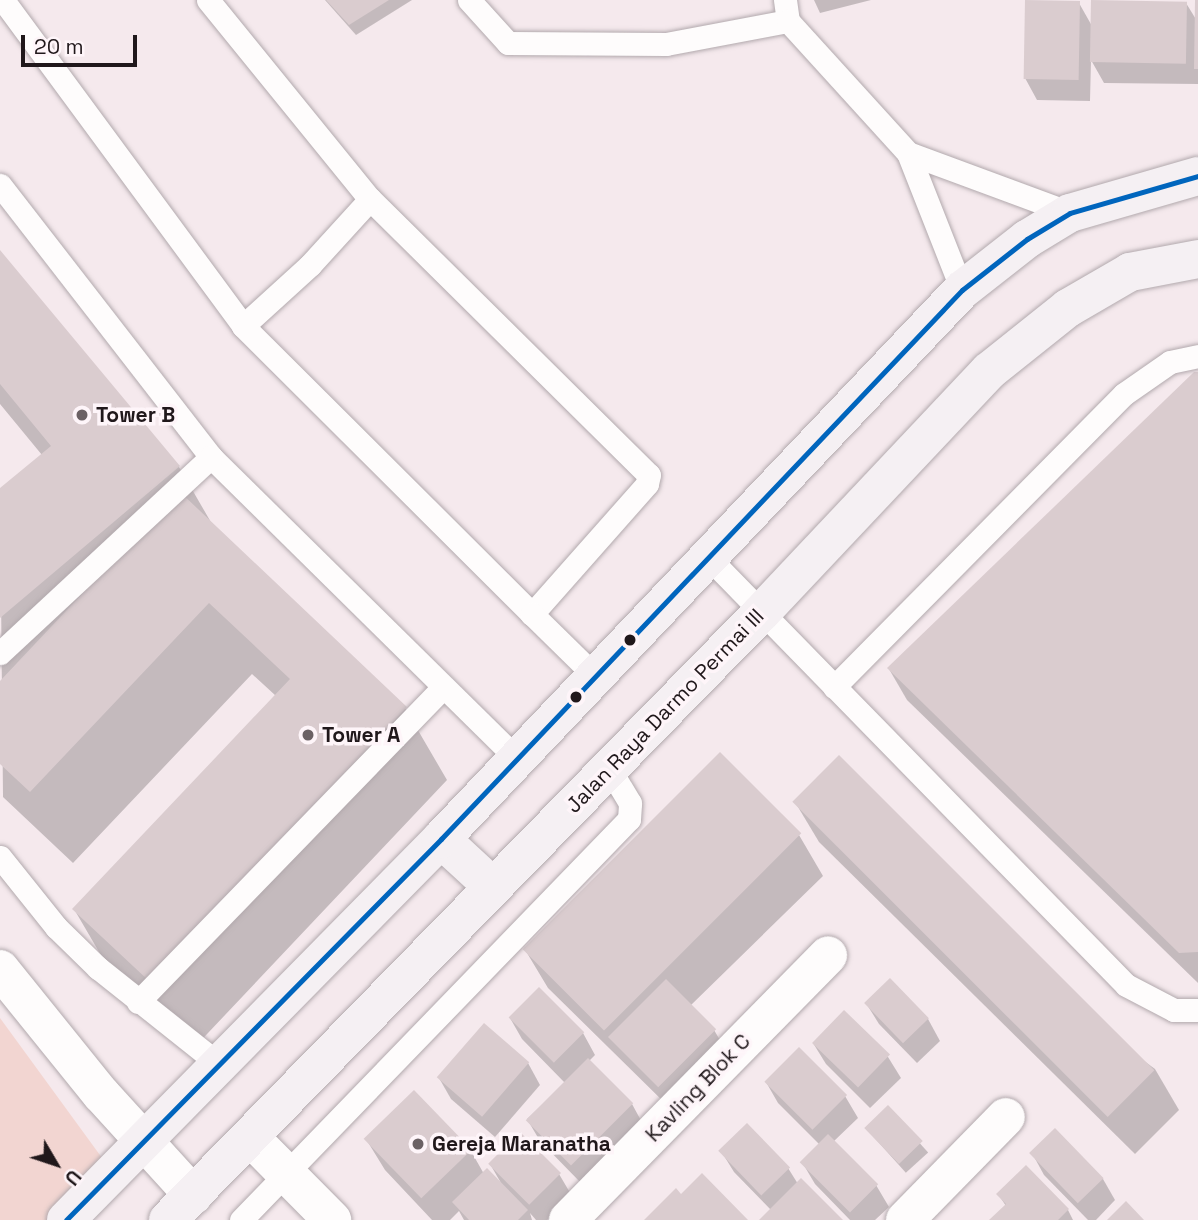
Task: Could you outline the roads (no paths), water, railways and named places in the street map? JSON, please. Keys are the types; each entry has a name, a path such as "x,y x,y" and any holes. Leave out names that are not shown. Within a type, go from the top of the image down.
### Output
{"main road":[{"path":"66,1220 441,839 962,290 1027,239 1070,213 1198,176"},
{"name":"Jalan Raya Darmo Permai III","path":"180,1207 761,613 989,371 1068,308 1130,272 1198,259"},
{"path":"441,839 494,887"}],"street":[{"name":"Kavling Blok C","path":"568,1220 828,955"},
{"path":"0,969 144,1143 180,1207"},
{"path":"905,1220 1006,1117"},
{"path":"250,1137 332,1220"}],"lane":[{"path":"3,0 243,326 594,675"},
{"path":"208,0 370,200 649,475 647,484 532,614"},
{"path":"469,0 508,43 666,44 787,11 908,153 962,290"},
{"path":"908,153 1070,213"},
{"path":"0,185 211,457 517,759"},
{"path":"243,326 310,265 370,200"},
{"path":"834,687 1124,394 1170,362 1198,356"},
{"path":"0,653 211,457"},
{"path":"708,557 1126,985 1174,1010 1198,1010"},
{"path":"138,1002 443,687"},
{"path":"241,1220 629,819 630,803 609,768"},
{"path":"0,857 55,927 138,1002 220,1065"}],"place":[{"name":"Tower B","path":"82,415"},
{"name":"Tower A","path":"308,735"},
{"name":"Gereja Maranatha","path":"418,1144"}]}
